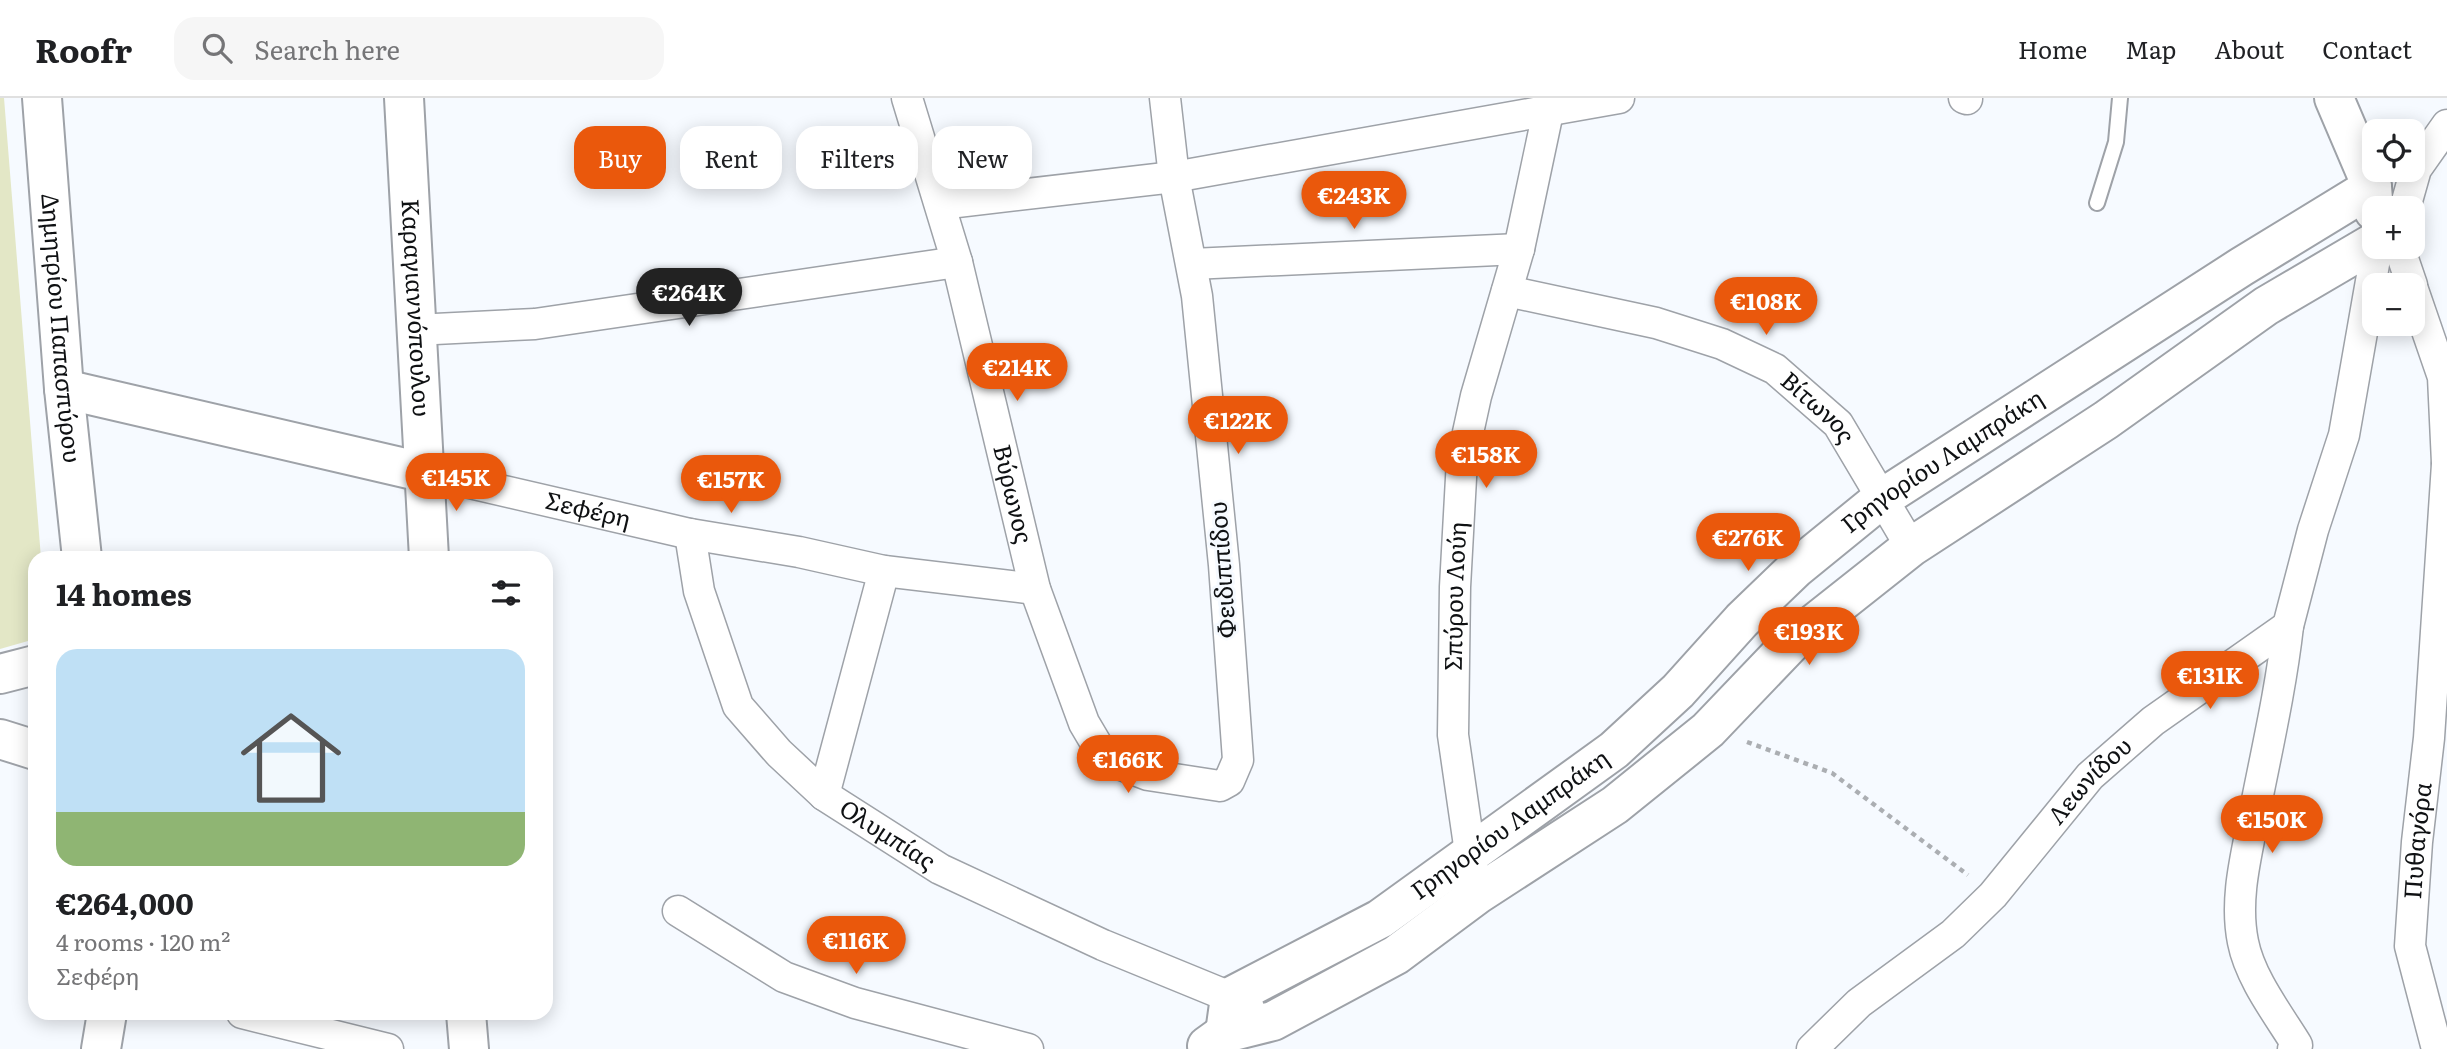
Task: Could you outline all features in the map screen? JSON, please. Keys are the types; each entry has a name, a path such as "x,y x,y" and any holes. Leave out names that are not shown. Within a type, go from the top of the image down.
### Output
{"street":[{"name":"Δημητρίου Παπασπύρου","path":"42,98 64,389 81,551"},
{"name":"Καραγιαννόπουλου","path":"404,98 422,472 428,551"},
{"name":"Βύρωνος","path":"907,98 957,262 1035,589 1084,723 1097,745 1114,762 1148,775 1191,784 1220,786"},
{"name":"Φειδιππίδου","path":"1165,98 1174,177 1192,264 1224,565 1238,760 1229,781 1220,786"},
{"path":"940,204 1174,177 1550,105 1619,98"},
{"path":"2334,98 2371,196"},
{"name":"Σπύρου Λούη","path":"1478,894 1467,853 1453,735 1455,587 1462,460 1476,396 1519,249 1550,105"},
{"path":"2425,156 2447,125"},
{"name":"Γρηγορίου Λαμπράκη","path":"2379,196 2398,182"},
{"name":"Γρηγορίου Λαμπράκη","path":"1220,1026 1380,919 1467,853 1614,750 1678,691 1742,620 1795,569 1881,499 2241,267 2362,206"},
{"path":"1192,264 1519,249"},
{"name":"Γρηγορίου Λαμπράκη","path":"1220,1026 1273,1021 1396,955 1478,894 1615,805 1708,730 1796,638 1911,547 2106,420 2266,306 2362,252"},
{"path":"2296,1048 2263,988 2243,944 2239,904 2282,681 2288,626 2313,530 2344,435 2373,259"},
{"path":"415,330 535,324 957,262"},
{"name":"Βίτωνος","path":"1507,291 1656,323 1722,344 1775,369 1838,424 1911,547"},
{"name":"Πυθαγόρα","path":"2425,325 2443,377 2447,463 2429,738 2417,842 2410,946 2437,1049"},
{"name":"Σεφέρη","path":"64,389 690,534 799,552 884,571 1035,589"},
{"name":"Ολυμπίας","path":"690,534 699,591 738,706 779,753 824,794 940,870 1103,945 1220,1026"},
{"path":"824,794 884,571"},
{"name":"Λεωνίδου","path":"1812,1049 1860,1003 1953,934 1993,895 2090,776 2153,720 2288,626"},
{"path":"0,674 28,667"},
{"path":"0,739 28,748"},
{"path":"678,911 784,977 855,1003 1028,1049"},
{"path":"101,1049 106,1020"},
{"path":"117,1020 121,1049"},
{"path":"270,1020 388,1049"},
{"path":"467,1020 469,1049"}],"lane":[{"path":"2097,203 2116,142 2120,98"}],"path":[{"path":"1708,730 1832,773 1926,841 1993,895"}],"green space":[{"path":"0,98 4,98 40,551 28,551 28,641 0,649"}]}
